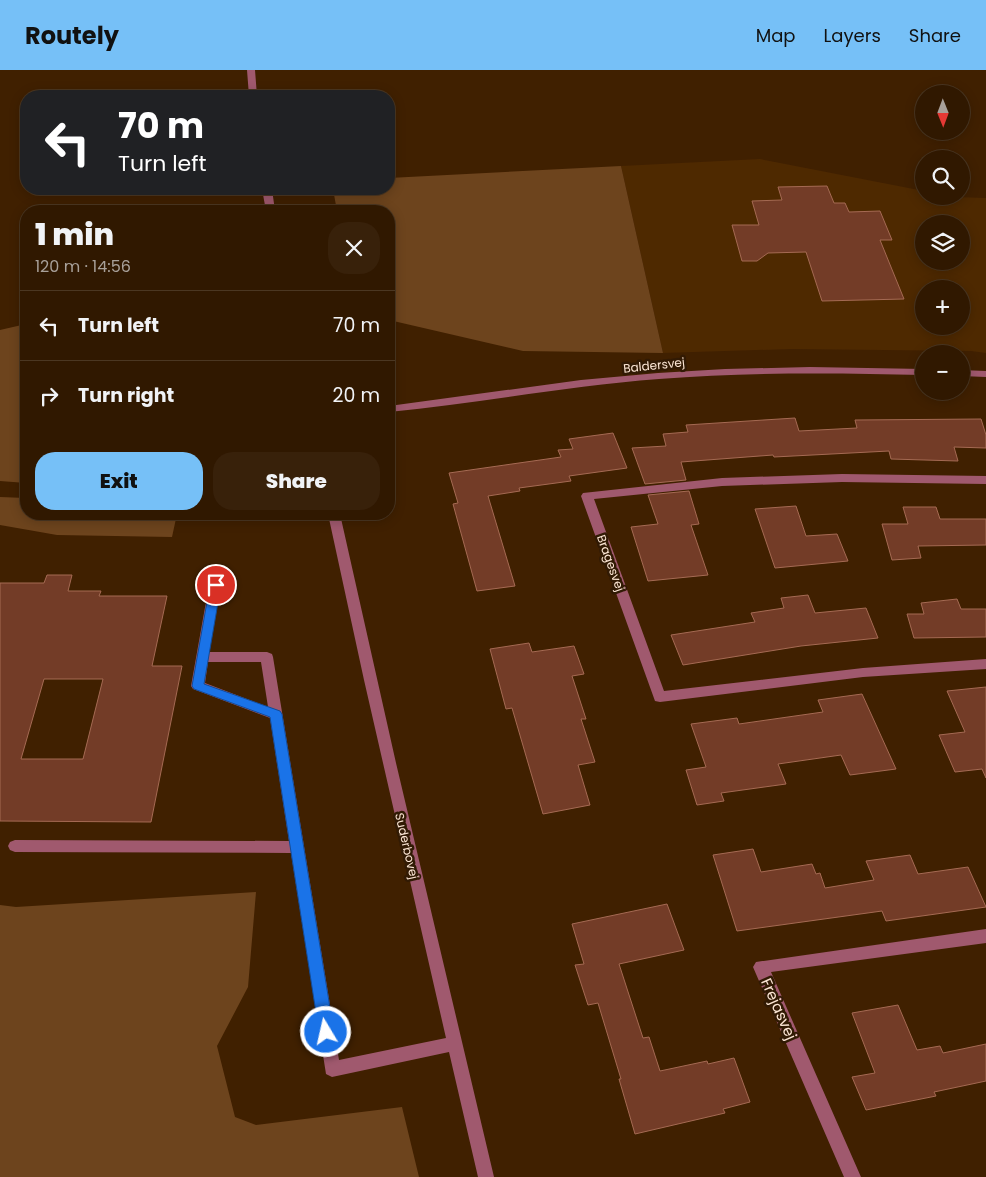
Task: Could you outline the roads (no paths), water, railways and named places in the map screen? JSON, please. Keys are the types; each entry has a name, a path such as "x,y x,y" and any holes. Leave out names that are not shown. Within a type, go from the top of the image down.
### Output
{"street":[{"path":"251,70 253,90"},
{"name":"Baldersvej","path":"395,408 696,373 784,371 915,372"},
{"path":"970,373 986,374"},
{"name":"Bragesvej","path":"986,480 842,478 722,482 587,496 660,698 819,676 933,666 986,664"},
{"name":"Suderbovej","path":"335,520 407,847 456,1043 486,1177"},
{"path":"216,585 198,686 276,714"},
{"path":"202,657 267,658 332,1069 456,1043"},
{"path":"14,846 297,847"},
{"name":"Frejasvej","path":"853,1177 761,967 986,936"}]}
